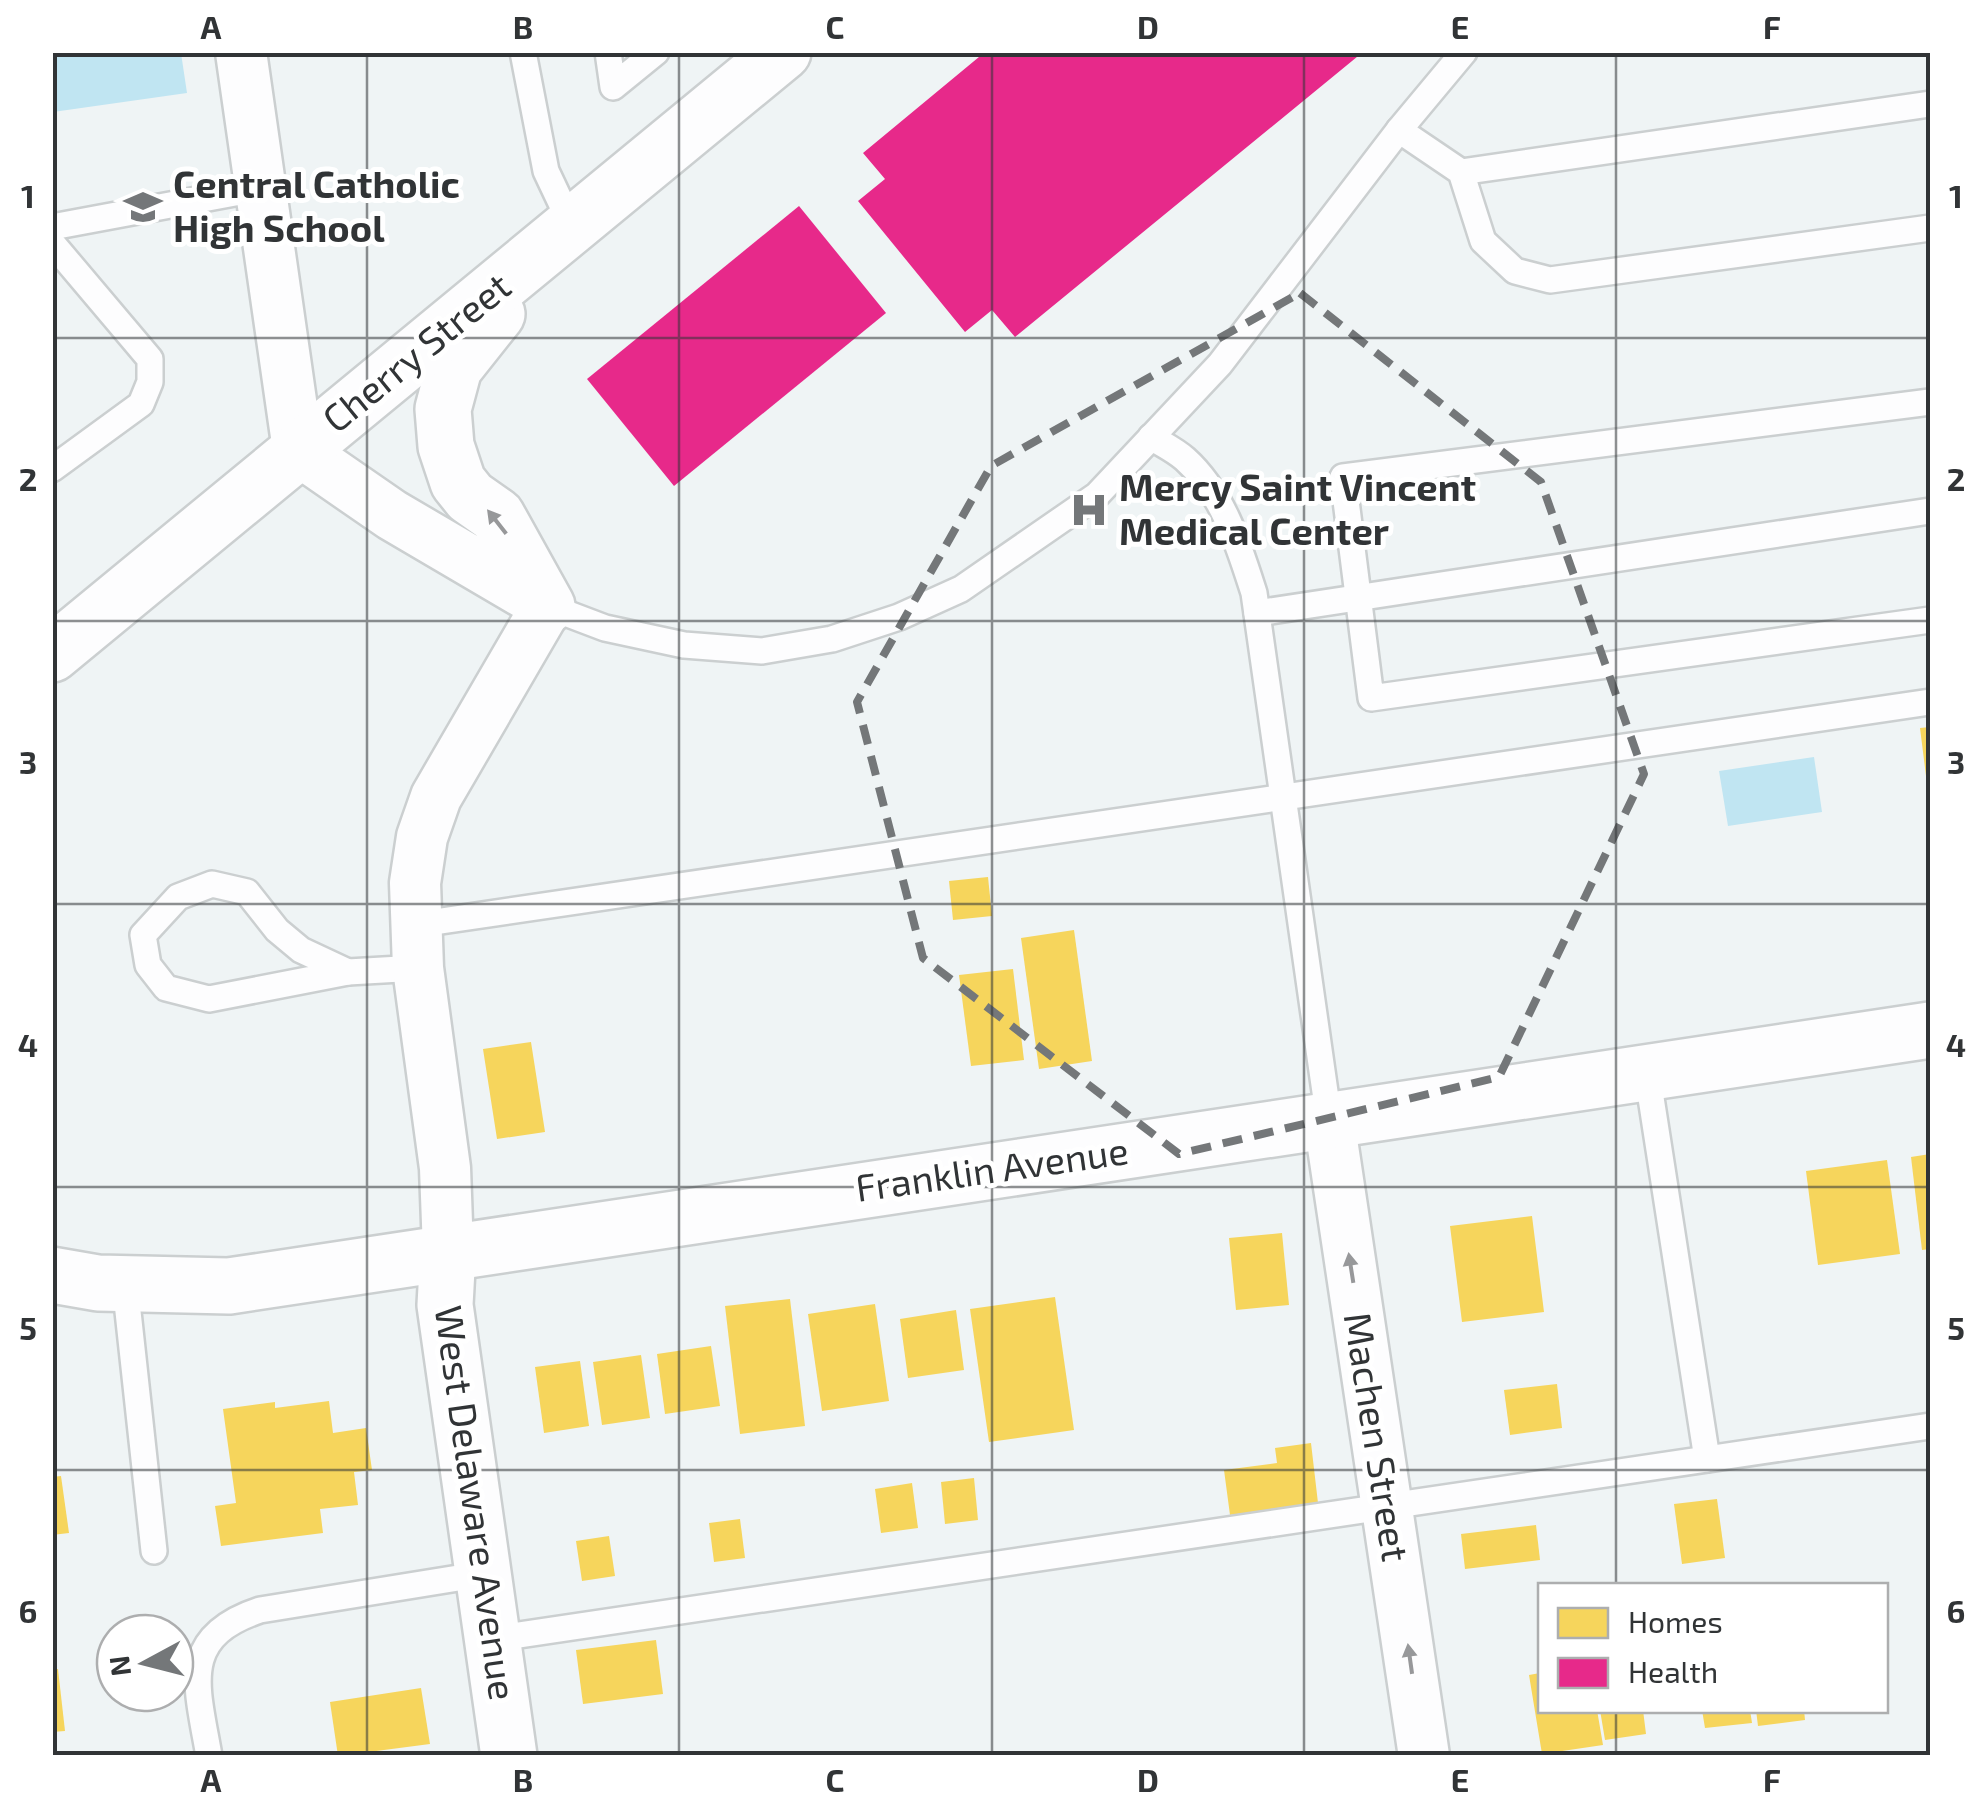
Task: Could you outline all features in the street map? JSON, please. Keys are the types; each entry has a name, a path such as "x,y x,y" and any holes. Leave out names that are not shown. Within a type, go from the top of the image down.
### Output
{"street":[{"path":"241,52 298,450 392,514 547,606"},
{"name":"Cherry Street","path":"64,636 298,450 782,52"},
{"path":"547,606 497,516 470,497 458,482 446,446 443,409 454,368 569,228"},
{"path":"448,1251 445,1168 416,946 415,882 422,837 436,797 547,606"},
{"name":"Franklin Avenue","path":"52,1275 98,1283 229,1286 1930,1030"},
{"name":"Machen Street","path":"1329,1120 1424,1756"},
{"name":"West Delaware Avenue","path":"448,1251 445,1305 509,1756"}],"lane":[{"path":"523,52 546,171 569,228"},
{"path":"608,52 613,87 656,52"},
{"path":"547,606 605,628 684,645 762,651 832,639 898,618 961,589 1097,495 1152,437 1220,364 1399,130 1464,52"},
{"path":"1461,172 1930,104"},
{"path":"1399,130 1461,172 1483,241 1515,271 1550,280 1930,228"},
{"path":"52,227 260,188"},
{"path":"52,244 150,359 150,382 142,404 52,469"},
{"path":"1930,402 1343,477 1370,698 1930,620"},
{"path":"1152,437 1185,459 1216,498 1236,538 1257,613 1329,1120"},
{"path":"1257,613 1930,512"},
{"path":"348,972 301,950 277,930 247,892 212,884 178,897 143,935 148,965 166,988 209,998 348,972 416,946 1283,797 1930,702"},
{"path":"1647,1072 1708,1459"},
{"path":"125,1284 154,1551"},
{"path":"492,1640 1930,1426"},
{"path":"209,1756 199,1696 199,1664 211,1636 232,1619 260,1610 483,1574"}],"highlighted area":[{"path":"1300,293 1541,482 1644,774 1499,1077 1179,1154 923,958 857,702 991,466"}],"shaded area":[{"path":"52,53 181,53 187,93 53,112"},
{"path":"1814,757 1822,812 1728,826 1719,771"}],"building: Homes":[{"path":"1930,727 1930,792 1928,792 1920,728"},
{"path":"988,877 992,916 953,920 949,881"},
{"path":"1074,930 1092,1061 1039,1069 1021,938"},
{"path":"1013,969 1024,1060 971,1066 959,975"},
{"path":"531,1042 545,1132 497,1139 483,1049"},
{"path":"1930,1154 1930,1249 1922,1250 1911,1157"},
{"path":"1887,1160 1900,1254 1818,1265 1806,1171"},
{"path":"1532,1216 1544,1312 1462,1322 1450,1226"},
{"path":"1282,1233 1289,1305 1236,1310 1229,1238"},
{"path":"1055,1297 1074,1430 989,1442 970,1309"},
{"path":"790,1299 805,1426 740,1434 725,1306"},
{"path":"875,1304 889,1401 822,1411 808,1314"},
{"path":"956,1310 964,1370 908,1378 900,1319"},
{"path":"711,1346 720,1406 665,1414 657,1354"},
{"path":"641,1355 650,1418 602,1425 593,1362"},
{"path":"580,1361 589,1426 544,1433 535,1367"},
{"path":"1557,1384 1562,1428 1510,1435 1504,1390"},
{"path":"329,1401 333,1433 366,1428 372,1470 354,1472 358,1505 320,1509 323,1533 221,1546 215,1506 236,1503 223,1409 275,1402 275,1408"},
{"path":"1311,1443 1318,1503 1230,1515 1224,1470 1277,1463 1275,1448"},
{"path":"61,1476 69,1533 52,1535 52,1477"},
{"path":"974,1478 978,1520 945,1524 941,1482"},
{"path":"912,1483 918,1528 881,1533 875,1489"},
{"path":"1717,1499 1725,1558 1682,1564 1674,1504"},
{"path":"740,1519 745,1558 714,1562 709,1523"},
{"path":"1536,1525 1540,1560 1465,1569 1461,1534"},
{"path":"609,1536 615,1576 582,1581 576,1541"},
{"path":"656,1640 663,1694 583,1704 576,1650"},
{"path":"58,1669 65,1731 52,1732 52,1670"},
{"path":"1538,1673 1538,1713 1598,1713 1603,1745 1542,1754 1529,1675"},
{"path":"421,1688 430,1744 338,1756 330,1702"},
{"path":"1600,1713 1643,1713 1646,1734 1605,1740"},
{"path":"1702,1713 1750,1713 1752,1723 1705,1728"},
{"path":"1756,1713 1804,1713 1805,1720 1758,1726"}],"building: Health":[{"path":"985,52 1363,52 1015,337 992,310 965,332 858,201 885,179 863,153"},
{"path":"799,206 886,313 674,486 587,379"}],"place":[{"name":"Central Catholic High School","path":"143,207"},
{"name":"Mercy Saint Vincent Medical Center","path":"1089,510"}]}
